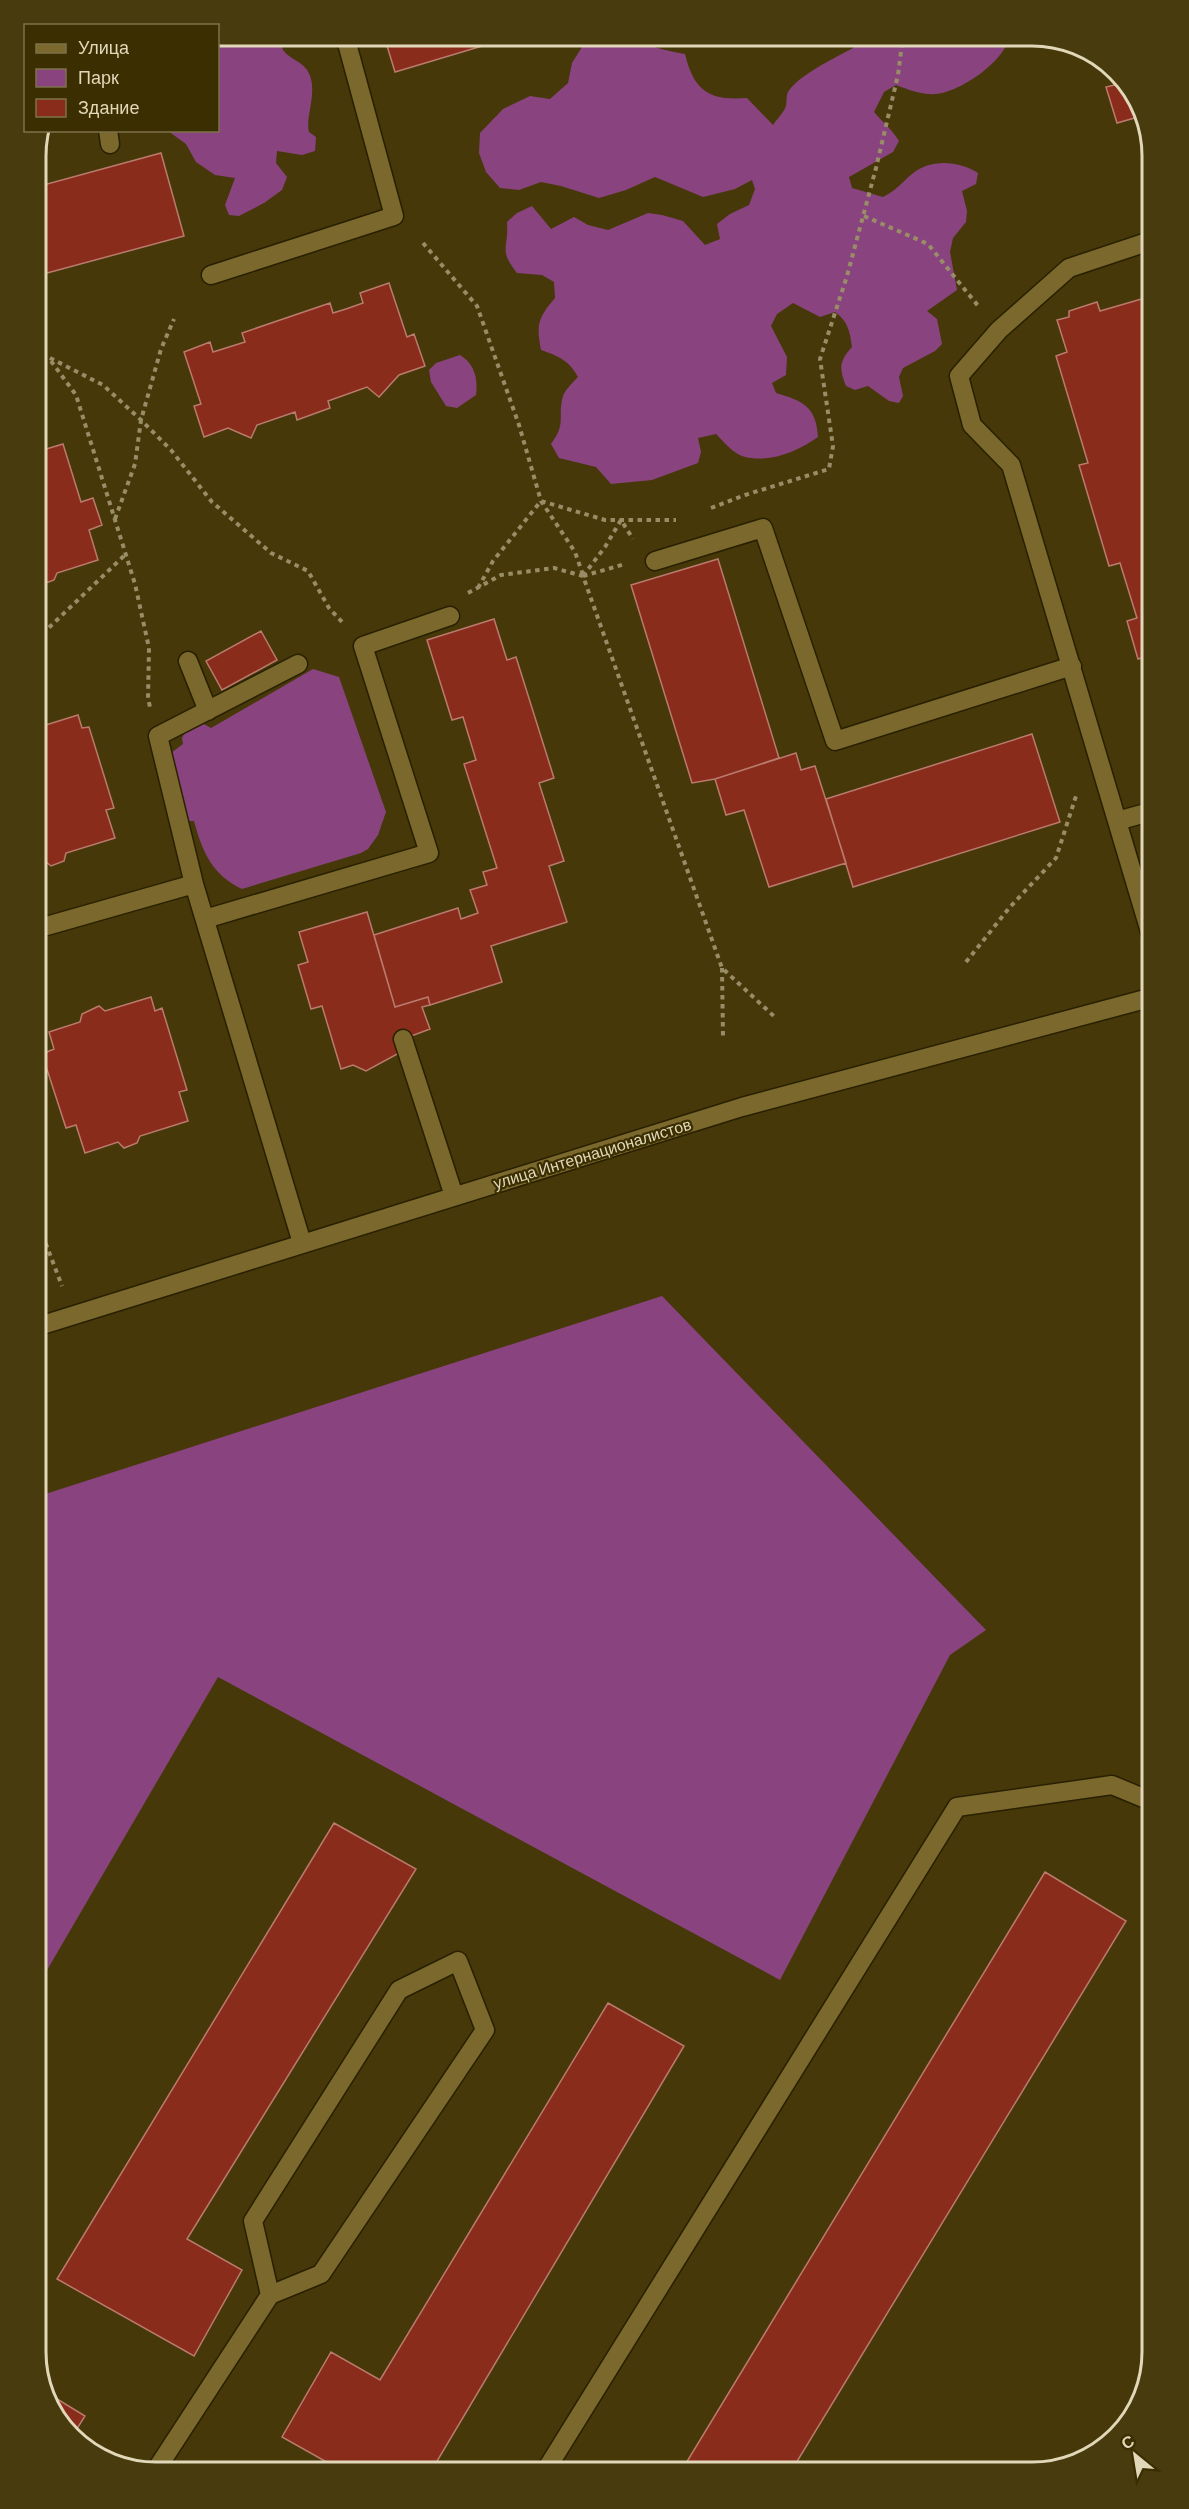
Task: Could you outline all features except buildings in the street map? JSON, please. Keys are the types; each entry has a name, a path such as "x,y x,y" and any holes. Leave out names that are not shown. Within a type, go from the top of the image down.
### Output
{"street":[{"path":"211,275 394,216 348,47"},
{"path":"1142,244 1069,268 999,330 959,376 972,425 1011,465 1117,821 1142,880"},
{"path":"655,561 763,528 835,741 1072,666"},
{"path":"205,919 429,853 363,646 450,616"},
{"path":"188,661 208,711"},
{"path":"298,664 158,736 195,884 302,1243"},
{"path":"1117,821 1142,814"},
{"path":"47,926 195,884"},
{"name":"улица Интернационалистов","path":"46,1324 742,1107 1142,1000"},
{"path":"403,1039 454,1196"},
{"path":"551,2462 957,1808 1112,1785 1142,1797"},
{"path":"161,2462 270,2295 321,2274 485,2030 458,1961 399,1990 253,2221 270,2295"}],"path":[{"path":"701,512 745,495 830,469 833,446 820,359 863,216 898,75 902,47"},
{"path":"863,216 928,244 962,289 999,330"},
{"path":"423,243 477,306 519,425 541,501 575,552 722,968 723,1036"},
{"path":"115,519 135,464 141,420 161,349 174,320"},
{"path":"158,736 148,698 149,648 135,584 76,395 50,358 102,385 171,450 212,502 271,553 308,571 329,608 363,646"},
{"path":"541,501 605,520 679,520"},
{"path":"477,588 493,561 541,501"},
{"path":"584,576 621,520"},
{"path":"47,630 126,554"},
{"path":"450,616 460,598 501,575 554,568 584,576 629,563 655,561"},
{"path":"966,962 1010,907 1056,858 1074,802 1098,753"},
{"path":"722,968 777,1019"},
{"path":"47,1244 71,1316"}],"green space":[{"path":"219,47 282,47 308,71 312,83 312,98 308,126 309,132 316,137 315,151 302,155 277,151 276,163 287,177 282,190 264,203 239,216 229,215 225,205 235,178 215,175 196,162 186,144 169,132 219,132"},
{"path":"582,47 652,47 685,54 693,77 705,91 723,98 747,98 773,125 785,108 787,94 795,84 815,69 855,47 1005,47 991,65 957,88 931,94 896,85 884,92 874,112 899,141 893,152 849,177 852,188 883,197 912,174 928,165 954,164 978,173 976,184 962,191 967,211 966,222 953,238 950,252 957,290 927,311 937,319 942,344 935,351 903,368 899,377 903,396 899,403 889,401 868,386 855,390 846,386 842,375 842,365 852,347 846,323 835,312 820,317 793,303 777,314 771,326 787,357 786,375 772,383 776,393 806,406 814,418 818,437 792,452 762,459 742,456 716,434 698,438 701,452 698,463 652,480 611,484 596,467 559,458 551,444 559,431 563,396 578,377 571,366 562,359 541,350 539,327 542,316 555,298 554,282 542,275 517,273 506,253 507,222 517,213 532,206 551,229 574,217 588,225 608,230 648,213 683,221 705,245 720,239 717,224 730,214 749,205 755,189 752,180 735,189 703,197 655,177 626,190 599,198 541,182 519,190 500,188 486,172 479,153 480,133 503,109 530,96 550,99 568,83 572,63"},
{"path":"460,355 472,367 477,389 476,395 457,408 446,406 431,382 429,370 436,363"},
{"path":"313,669 339,677 386,812 378,835 368,849 361,853 242,889 223,877 216,869 205,852 194,821 188,821 181,814 163,759 183,744 182,738 187,728 202,723 211,728"},
{"path":"662,1296 986,1630 950,1655 780,1980 218,1677 46,1972 46,1494"}]}
